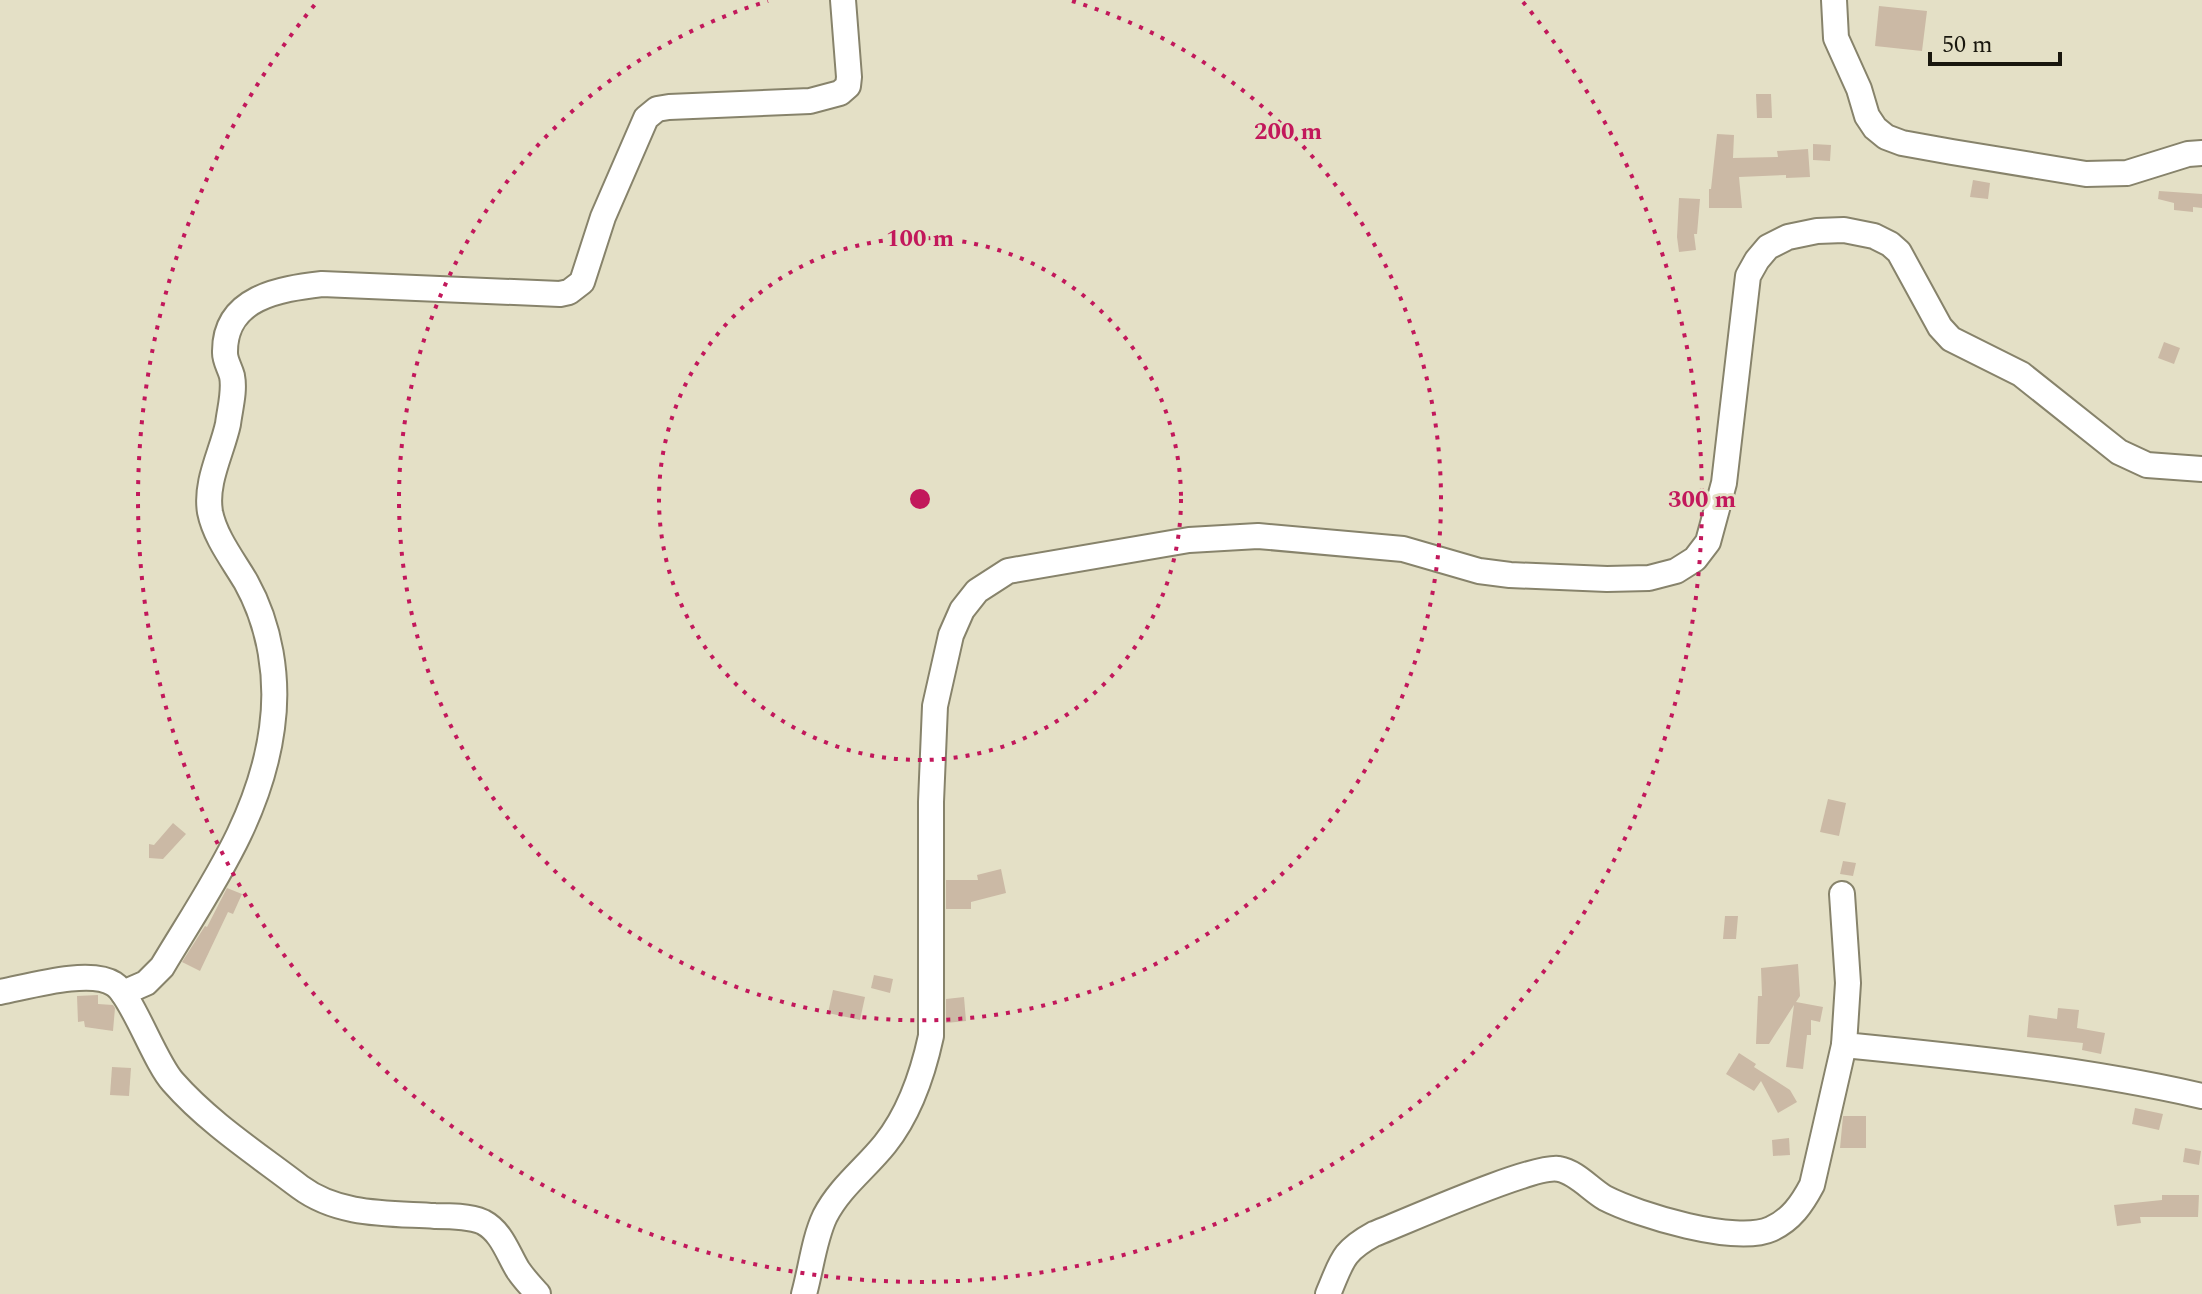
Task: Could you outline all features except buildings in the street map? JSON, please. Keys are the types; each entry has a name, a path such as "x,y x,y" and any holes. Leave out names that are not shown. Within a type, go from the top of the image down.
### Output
{"street":[{"path":"123,993 146,983 162,967 241,835 259,787 272,728 275,686 269,641 248,586 219,536 210,513 209,493 232,399 232,377 225,356 226,338 232,325 256,298 289,288 322,284 569,292 582,282 603,217 646,118 657,109 669,107 810,101 840,93 848,86 849,77 843,0"},
{"path":"1834,0 1836,38 1859,89 1867,116 1886,137 1939,150 2086,174 2127,173 2188,154 2202,153"},
{"path":"804,1294 824,1219 839,1193 886,1143 908,1105 925,1066 931,1036 931,802 935,706 951,635 962,610 977,591 1008,571 1189,540 1258,536 1403,549 1479,571 1510,575 1649,578 1676,571 1695,559 1708,542 1724,483 1748,276 1768,247 1788,237 1817,231 1844,230 1874,236 1890,244 1899,252 1940,327 1951,339 2021,374 2119,452 2147,465 2202,469"},
{"path":"1328,1294 1342,1257 1357,1243 1388,1228 1545,1169 1559,1169 1604,1197 1655,1219 1746,1235 1769,1230 1787,1219 1801,1205 1812,1185 1844,1045 1848,983 1842,894"},
{"path":"0,992 78,978 102,979 114,984 123,993 172,1081 219,1124 310,1194 357,1211 460,1217 482,1222 504,1243 520,1273 538,1294"},
{"path":"1844,1045 1980,1058 2127,1079 2202,1096"}]}
